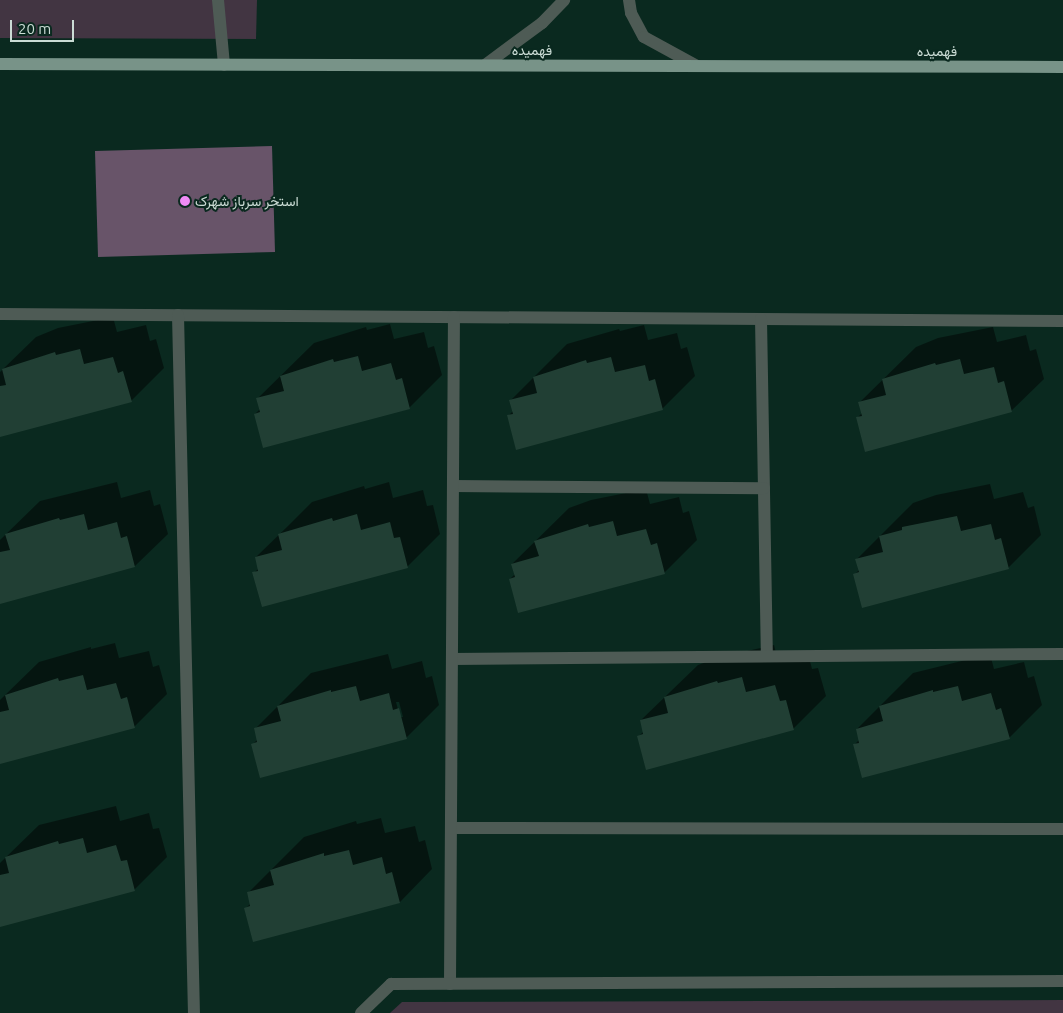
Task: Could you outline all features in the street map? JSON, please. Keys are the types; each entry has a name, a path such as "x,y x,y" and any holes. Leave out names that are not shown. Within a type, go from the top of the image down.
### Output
{"main road":[{"name":"فهمیده","path":"0,64 1063,67"}],"street":[{"path":"218,0 224,65"},
{"path":"485,65 542,23 564,0"},
{"path":"629,0 632,13 644,37 697,66"},
{"path":"0,314 1063,320"},
{"path":"178,315 194,1013"},
{"path":"450,984 454,317"},
{"path":"761,319 767,656"},
{"path":"454,486 764,488"},
{"path":"452,658 1063,654"},
{"path":"451,828 1063,830"},
{"path":"360,1013 391,984 1063,981"}],"shaded area":[{"path":"0,0 257,0 256,39 0,38"},
{"name":"استخر سرباز شهرک","path":"272,146 275,252 98,257 95,151"},
{"path":"1063,1000 1063,1013 390,1013 402,1002"}],"building":[{"path":"80,349 84,364 113,357 118,373 123,371 132,402 0,437 0,386 6,385 2,369 55,352 56,355"},
{"path":"358,356 362,371 391,363 396,380 402,378 410,409 263,448 254,414 260,412 256,398 284,391 280,376 333,359 334,362"},
{"path":"611,357 615,372 645,365 649,381 655,379 663,410 516,450 507,415 513,414 509,400 537,393 533,377 586,360 587,363"},
{"path":"960,359 964,374 994,367 998,383 1004,381 1012,412 865,452 856,417 862,416 858,402 886,395 882,379 935,363 936,365"},
{"path":"84,514 88,530 117,522 121,538 127,536 135,567 0,604 0,552 10,550 5,534 59,518 60,520"},
{"path":"357,514 361,530 390,522 394,538 400,537 408,568 262,607 252,572 258,571 255,557 282,550 278,534 332,518 333,521"},
{"path":"957,516 961,531 991,524 995,540 1001,538 1009,569 862,608 853,574 859,572 855,559 883,552 879,536 902,530 902,527"},
{"path":"613,521 617,536 646,529 651,545 657,543 665,574 518,613 509,579 515,577 511,564 539,556 534,541 588,524 589,527"},
{"path":"83,675 87,690 116,683 121,699 127,697 135,728 0,764 0,712 9,710 5,695 58,678 59,681"},
{"path":"742,677 746,692 775,685 780,701 786,700 794,730 646,770 637,736 643,734 640,720 668,713 664,697 717,681 718,683"},
{"path":"356,686 360,701 389,693 393,710 399,708 407,739 260,778 251,744 257,742 254,728 281,721 277,706 331,690 331,692"},
{"path":"958,686 962,701 991,693 996,710 1001,708 1010,739 862,778 853,744 859,743 856,729 883,721 879,706 933,690 933,692"},
{"path":"83,838 87,853 116,845 121,861 127,860 135,891 0,927 0,875 9,873 5,857 58,841 59,844"},
{"path":"349,850 353,865 382,857 386,874 392,872 400,903 253,942 244,908 250,906 247,892 274,885 270,870 324,853 324,856"}],"place":[{"name":"استخر سرباز شهرک","path":"185,201"}]}
